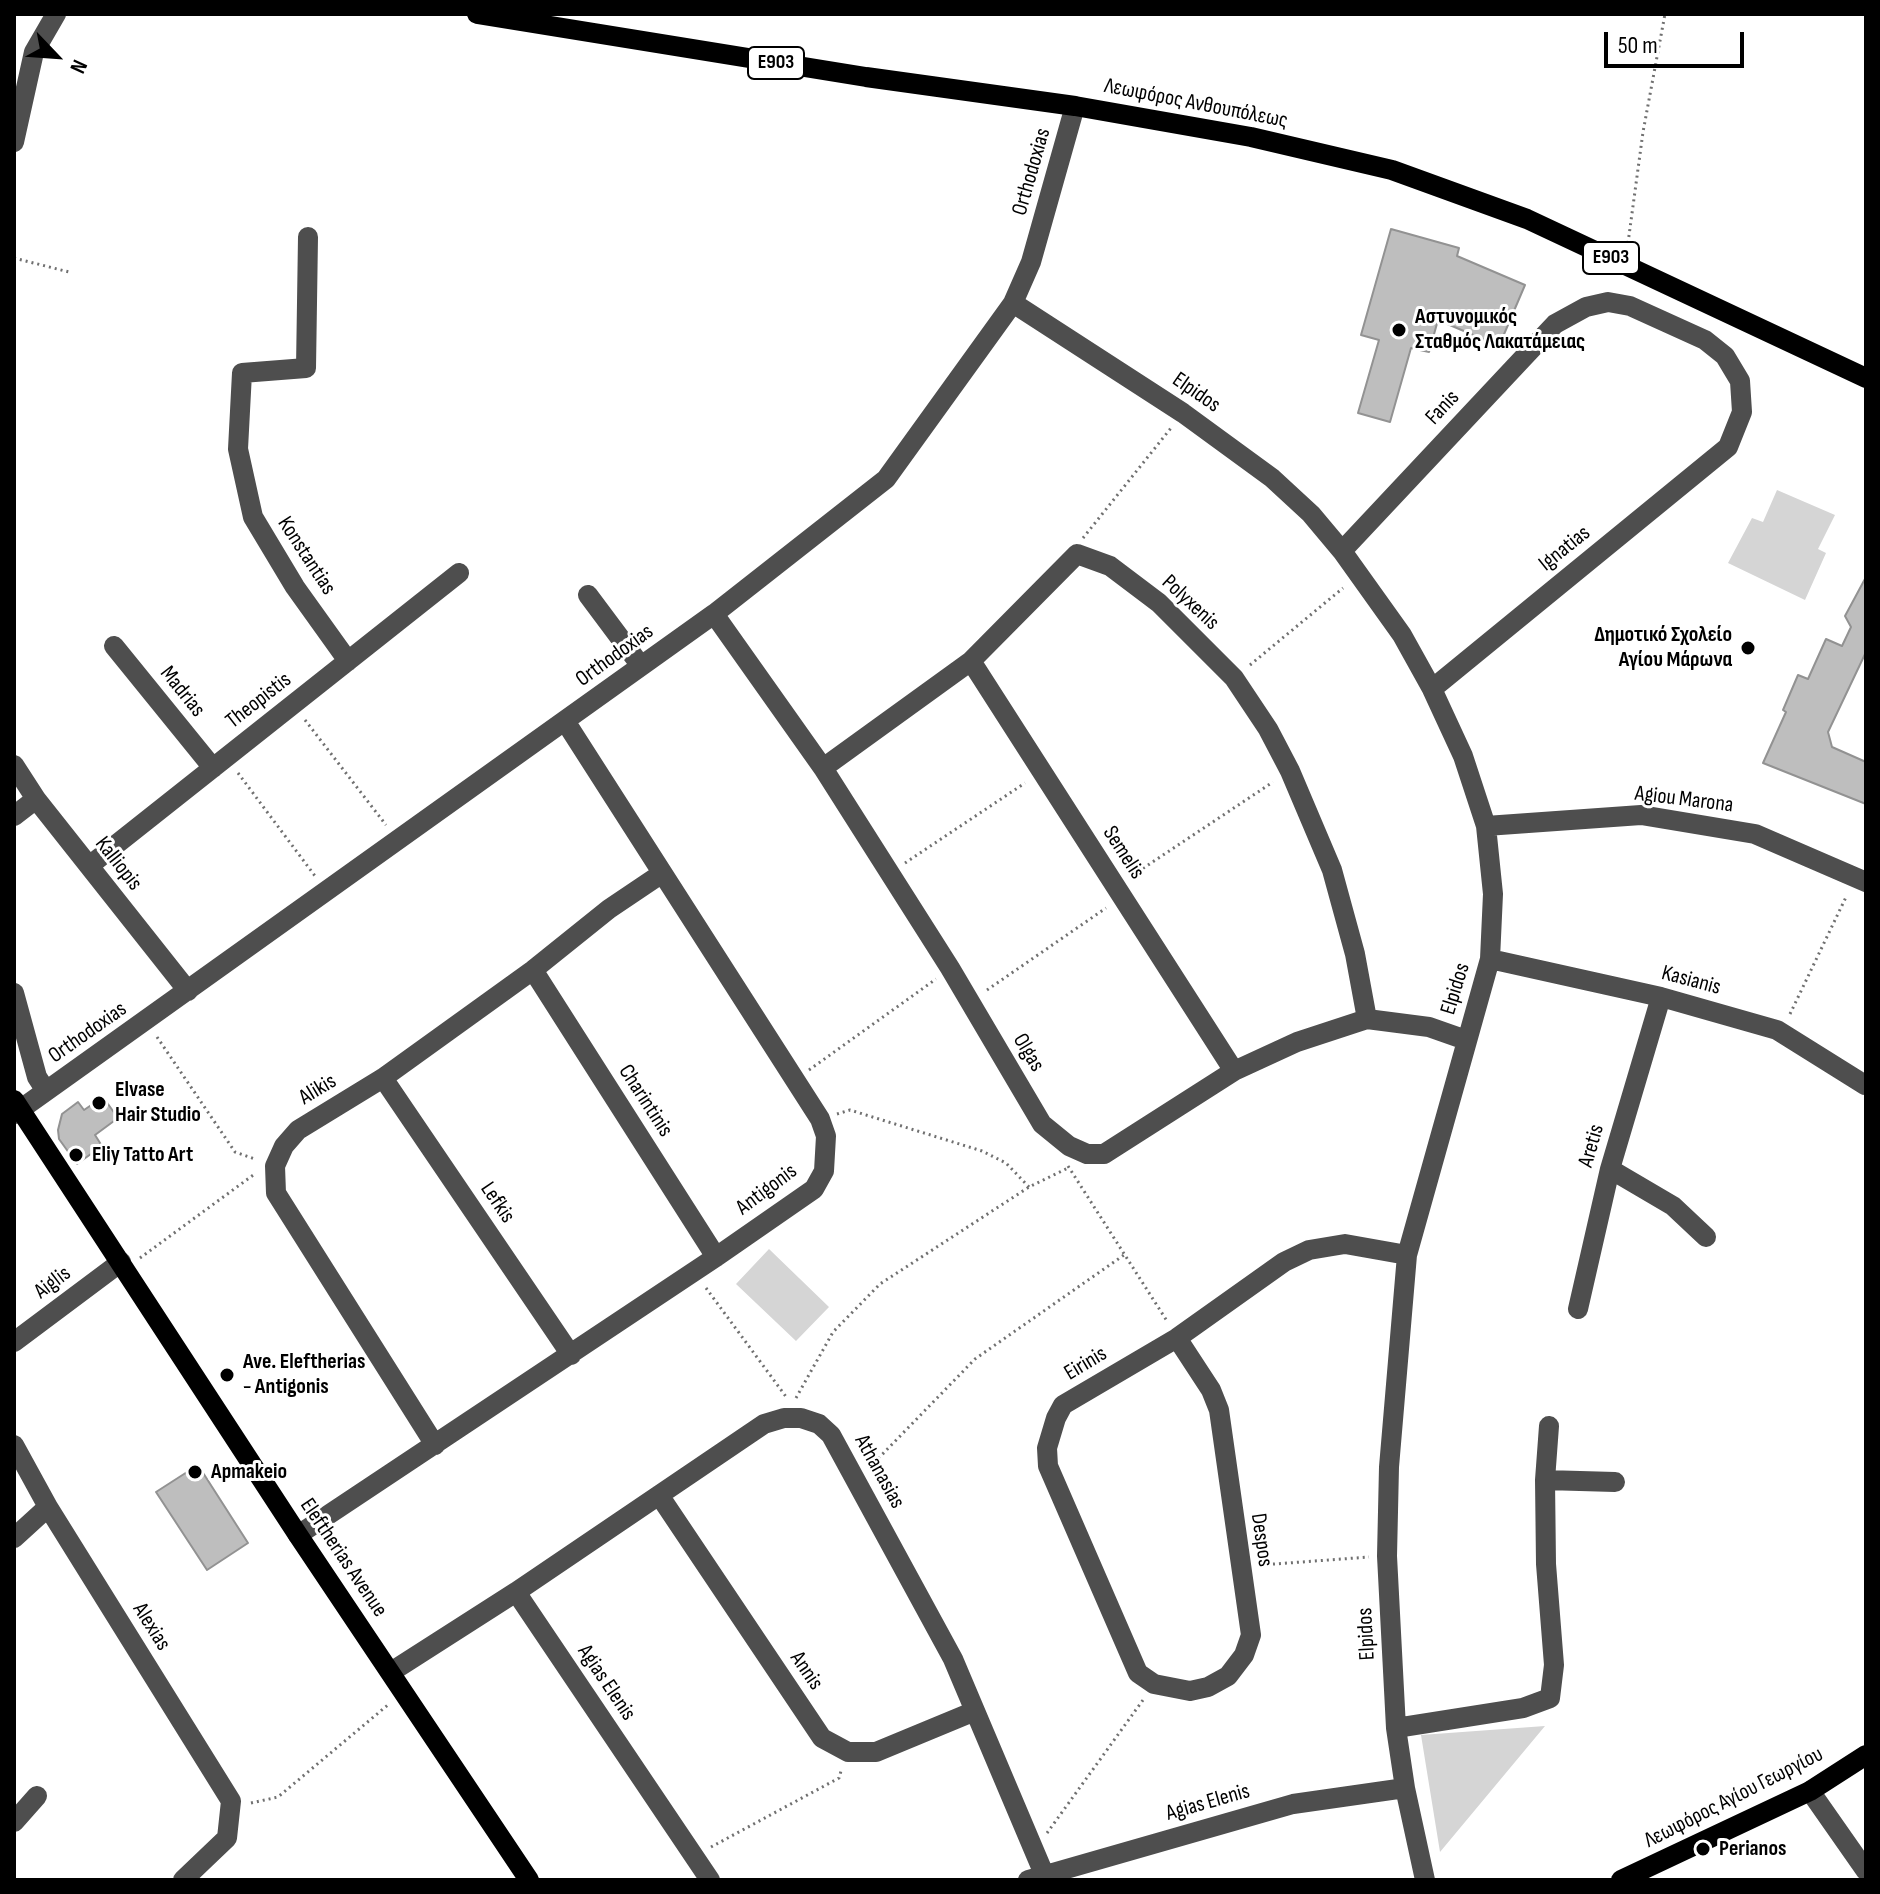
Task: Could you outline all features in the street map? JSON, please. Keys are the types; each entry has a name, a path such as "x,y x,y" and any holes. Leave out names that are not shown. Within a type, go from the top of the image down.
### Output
{"main road":[{"name":"Λεωφόρος Ανθουπόλεως","path":"477,14 866,77 1075,106 1251,137 1392,170 1527,219 1866,378"},
{"name":"Eleftherias Avenue","path":"16,1108 528,1879"},
{"name":"Λεωφόρος Αγίου Γεωργίου","path":"1621,1880 1810,1791 1866,1755"}],"street":[{"path":"14,142 34,52 56,14"},
{"name":"Orthodoxias","path":"16,1108 46,1091 188,991 714,614 886,479 1013,303 1031,262 1075,106"},
{"name":"Konstantias","path":"308,237 306,368 242,373 238,449 253,517 295,587 348,661"},
{"name":"Fanis","path":"1342,551 1555,324 1586,307 1608,302 1630,306 1705,340 1725,356 1740,381 1742,412 1728,447"},
{"name":"Elpidos","path":"1013,303 1183,413 1272,478 1311,514 1342,551 1402,635 1432,689 1463,756 1486,826 1493,894 1490,959 1407,1255 1389,1467 1387,1556 1396,1728 1405,1788 1425,1880"},
{"name":"Ignatias","path":"1432,689 1728,447"},
{"path":"823,768 971,661 1077,554"},
{"name":"Polyxenis","path":"1077,554 1110,566 1159,603 1234,678 1268,729 1290,771 1332,870 1355,954 1367,1019"},
{"name":"Theopistis","path":"89,866 459,573"},
{"path":"588,595 641,666"},
{"name":"Olgas","path":"714,614 823,768 950,968 1042,1124 1069,1146"},
{"name":"Madrias","path":"114,646 220,763"},
{"name":"Semelis","path":"971,661 1234,1071"},
{"name":"Antigonis","path":"298,1535 716,1257 814,1189 824,1171 826,1136 820,1119 565,721"},
{"name":"Kalliopis","path":"14,765 36,799 188,991"},
{"path":"14,816 36,799"},
{"name":"Agiou Marona","path":"1486,826 1641,815 1755,834 1861,879"},
{"name":"Alikis","path":"275,1166 284,1146 298,1130 383,1078 533,970 609,909 661,874"},
{"name":"Kasianis","path":"1490,959 1661,997 1781,1033 1865,1085"},
{"name":"Charintinis","path":"533,970 716,1257"},
{"path":"14,993 37,1077 46,1091"},
{"name":"Aretis","path":"1578,1309 1610,1169 1661,997"},
{"path":"1069,1146 1087,1154 1104,1154 1234,1071 1297,1042 1367,1019 1429,1027 1466,1040"},
{"name":"Lefkis","path":"383,1078 571,1355"},
{"path":"275,1166 276,1193 435,1445"},
{"path":"1610,1169 1673,1206 1706,1237"},
{"name":"Eirinis","path":"1154,1684 1138,1673 1048,1466 1047,1448 1063,1405 1177,1338 1284,1262 1309,1250 1345,1244 1407,1255"},
{"name":"Aiglis","path":"14,1342 123,1266"},
{"name":"Despos","path":"1154,1684 1190,1691 1208,1687 1228,1676 1244,1655 1251,1635 1219,1410 1211,1390 1177,1338"},
{"name":"Athanasias","path":"391,1672 516,1592 764,1424 784,1418 801,1418 819,1424 831,1435 953,1659 1031,1841 1036,1877"},
{"path":"1396,1728 1523,1708 1550,1698 1554,1665 1546,1564 1545,1480 1549,1426"},
{"name":"Alexias","path":"14,1445 48,1507 231,1801 230,1809"},
{"path":"1545,1480 1615,1482"},
{"name":"Annis","path":"659,1495 822,1738 848,1752"},
{"path":"14,1538 48,1507"},
{"name":"Agias Elenis","path":"516,1592 710,1880"},
{"path":"848,1752 876,1752 975,1711"},
{"name":"Agias Elenis","path":"1036,1877 1293,1804 1405,1788"},
{"path":"1810,1791 1866,1871"},
{"path":"14,1822 37,1796"},
{"path":"183,1880 227,1838 230,1809"}],"path":[{"path":"1625,265 1643,132 1665,14"},
{"path":"14,258 69,272"},
{"path":"1077,554 1079,542 1183,413"},
{"path":"1234,678 1358,576"},
{"path":"293,704 398,841"},
{"path":"220,763 327,892"},
{"path":"970,1002 1290,771"},
{"path":"890,874 1042,772"},
{"path":"1781,1033 1861,879"},
{"path":"796,1079 950,968"},
{"path":"146,1020 235,1152 275,1166"},
{"path":"820,1119 850,1110 982,1151 1006,1163 1029,1187"},
{"path":"1069,1146 1068,1168 1177,1338"},
{"path":"123,1266 254,1174 275,1166"},
{"path":"694,1272 792,1405 833,1332 880,1284 1029,1187 1068,1168"},
{"path":"856,1481 975,1359 1124,1255"},
{"path":"1241,1567 1387,1556"},
{"path":"1031,1841 1050,1831 1154,1684"},
{"path":"230,1809 278,1797 405,1692"},
{"path":"694,1856 839,1778 848,1752"}],"shaded area":[{"path":"1777,490 1835,515 1818,549 1826,553 1805,600 1728,563 1752,518 1763,522"},
{"path":"769,1249 829,1307 796,1341 736,1284"},
{"path":"1545,1726 1440,1852 1421,1735"}],"building":[{"name":"Αστυνομικός Σταθμός Λακατάμειας","path":"1391,229 1459,248 1457,256 1525,285 1499,346 1438,320 1429,352 1411,348 1390,422 1358,413 1379,340 1361,335"},
{"path":"1866,577 1866,652 1828,732 1832,747 1866,762 1866,804 1763,763 1786,712 1783,710 1798,675 1808,679 1826,639 1842,646 1851,627 1845,616"},
{"path":"103,1097 118,1118 95,1135 102,1146 77,1164 59,1139 62,1114 78,1102 84,1110"},
{"path":"198,1465 248,1543 207,1570 156,1492"}],"place":[{"name":"Αστυνομικός Σταθμός Λακατάμειας","path":"1399,330"},
{"name":"Δημοτικό Σχολείο Αγίου Μάρωνα","path":"1748,648"},
{"name":"Elvase Hair Studio","path":"99,1103"},
{"name":"Eliy Tatto Art","path":"76,1155"},
{"name":"Ave. Eleftherias - Antigonis","path":"227,1375"},
{"name":"Apmakeio","path":"195,1472"},
{"name":"Perianos","path":"1703,1849"}]}
